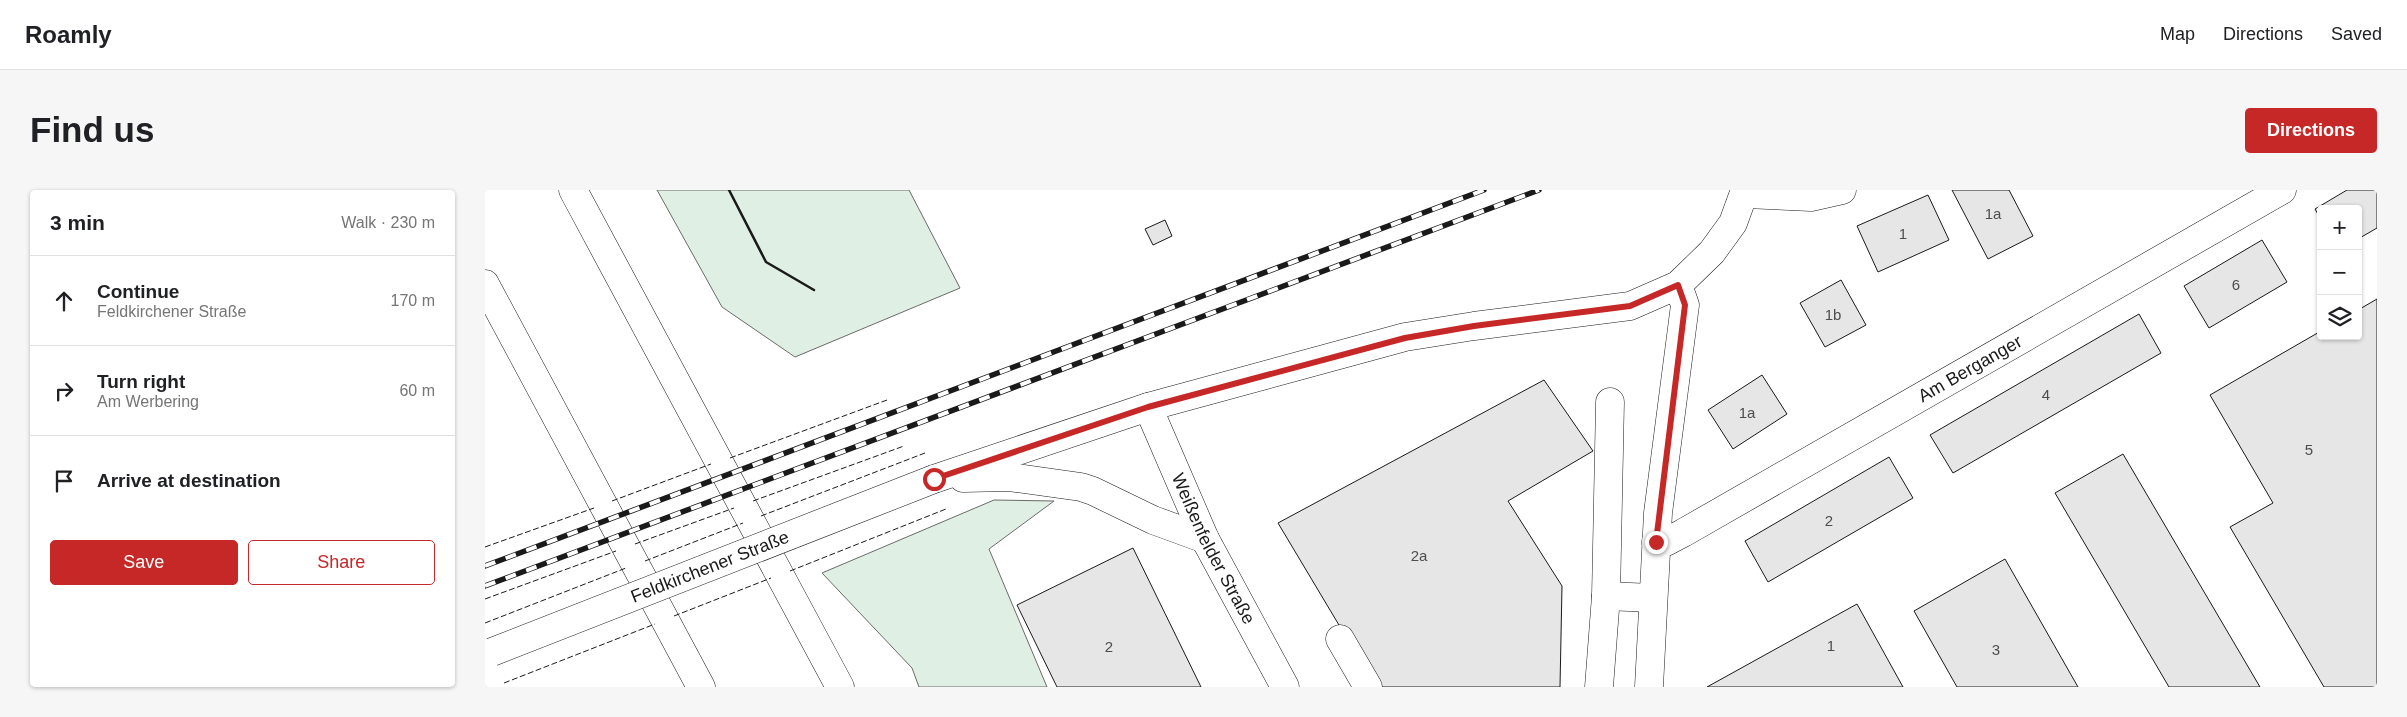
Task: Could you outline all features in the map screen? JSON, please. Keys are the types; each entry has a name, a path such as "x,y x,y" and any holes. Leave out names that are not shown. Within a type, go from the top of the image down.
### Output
{"main road":[{"path":"573,190 840,687"},
{"path":"1745,192 1811,197 1843,190"},
{"name":"Am Berganger","path":"1656,542 1666,542 1683,533 2282,190"},
{"name":"Feldkirchener Straße","path":"488,653 934,479 1148,407 1405,338 1474,326 1630,306 1678,285 1712,252 1733,223 1745,192"},
{"path":"485,284 701,687"},
{"path":"1649,687 1656,542 1685,305 1678,285"},
{"path":"1599,687 1606,596 1610,402"},
{"name":"Weißenfelder Straße","path":"1148,407 1205,538 1285,687"},
{"name":"Feldkirchener Straße","path":"934,479 1009,477 1081,487 1153,520 1205,538"},
{"path":"1606,596 1653,598"},
{"path":"1340,639 1367,687"}],"green space":[{"path":"657,190 909,190 960,288 795,357 722,307"},
{"path":"994,500 1054,501 989,549 1047,687 919,687 912,668 822,573"}],"building":[{"path":"1952,190 2009,190 2033,236 1988,259"},
{"path":"2347,190 2377,190 2377,228 2362,237 2362,205 2322,205"},
{"path":"1928,195 1949,240 1878,272 1857,226"},
{"path":"1165,220 1172,236 1153,245 1145,229"},
{"path":"2262,240 2287,282 2209,328 2184,286"},
{"path":"1841,280 1866,325 1825,347 1800,303"},
{"path":"2377,299 2377,687 2324,687 2230,527 2273,503 2210,395 2317,333 2317,340 2362,340 2362,308"},
{"path":"2139,314 2161,353 1953,473 1930,435"},
{"path":"1762,375 1787,414 1733,449 1708,410"},
{"path":"1544,380 1593,451 1508,501 1562,586 1560,687 1376,687 1278,523"},
{"path":"2123,454 2260,687 2169,687 2055,493"},
{"path":"1889,457 1913,498 1768,582 1745,541"},
{"path":"1133,548 1201,687 1057,687 1017,605"},
{"path":"2005,559 2078,687 1957,687 1914,611"},
{"path":"1857,604 1903,687 1707,687"}],"railway":[{"path":"485,566 1484,190"},
{"path":"485,586 1539,190"}],"fence":[{"path":"730,458 887,400"},
{"path":"753,501 904,446"},
{"path":"761,516 925,453"},
{"path":"612,501 711,464"},
{"path":"485,547 594,508"},
{"path":"635,544 734,508"},
{"path":"790,571 946,509"},
{"path":"645,561 743,523"},
{"path":"485,599 616,551"},
{"path":"485,623 626,568"},
{"path":"674,616 771,578"},
{"path":"504,683 655,624"}],"wall":[{"path":"729,190 766,262 814,290"}],"route":[{"path":"934,479 1148,407 1405,338 1474,326 1630,306 1678,285 1685,305 1658,513 1656,542"}]}
